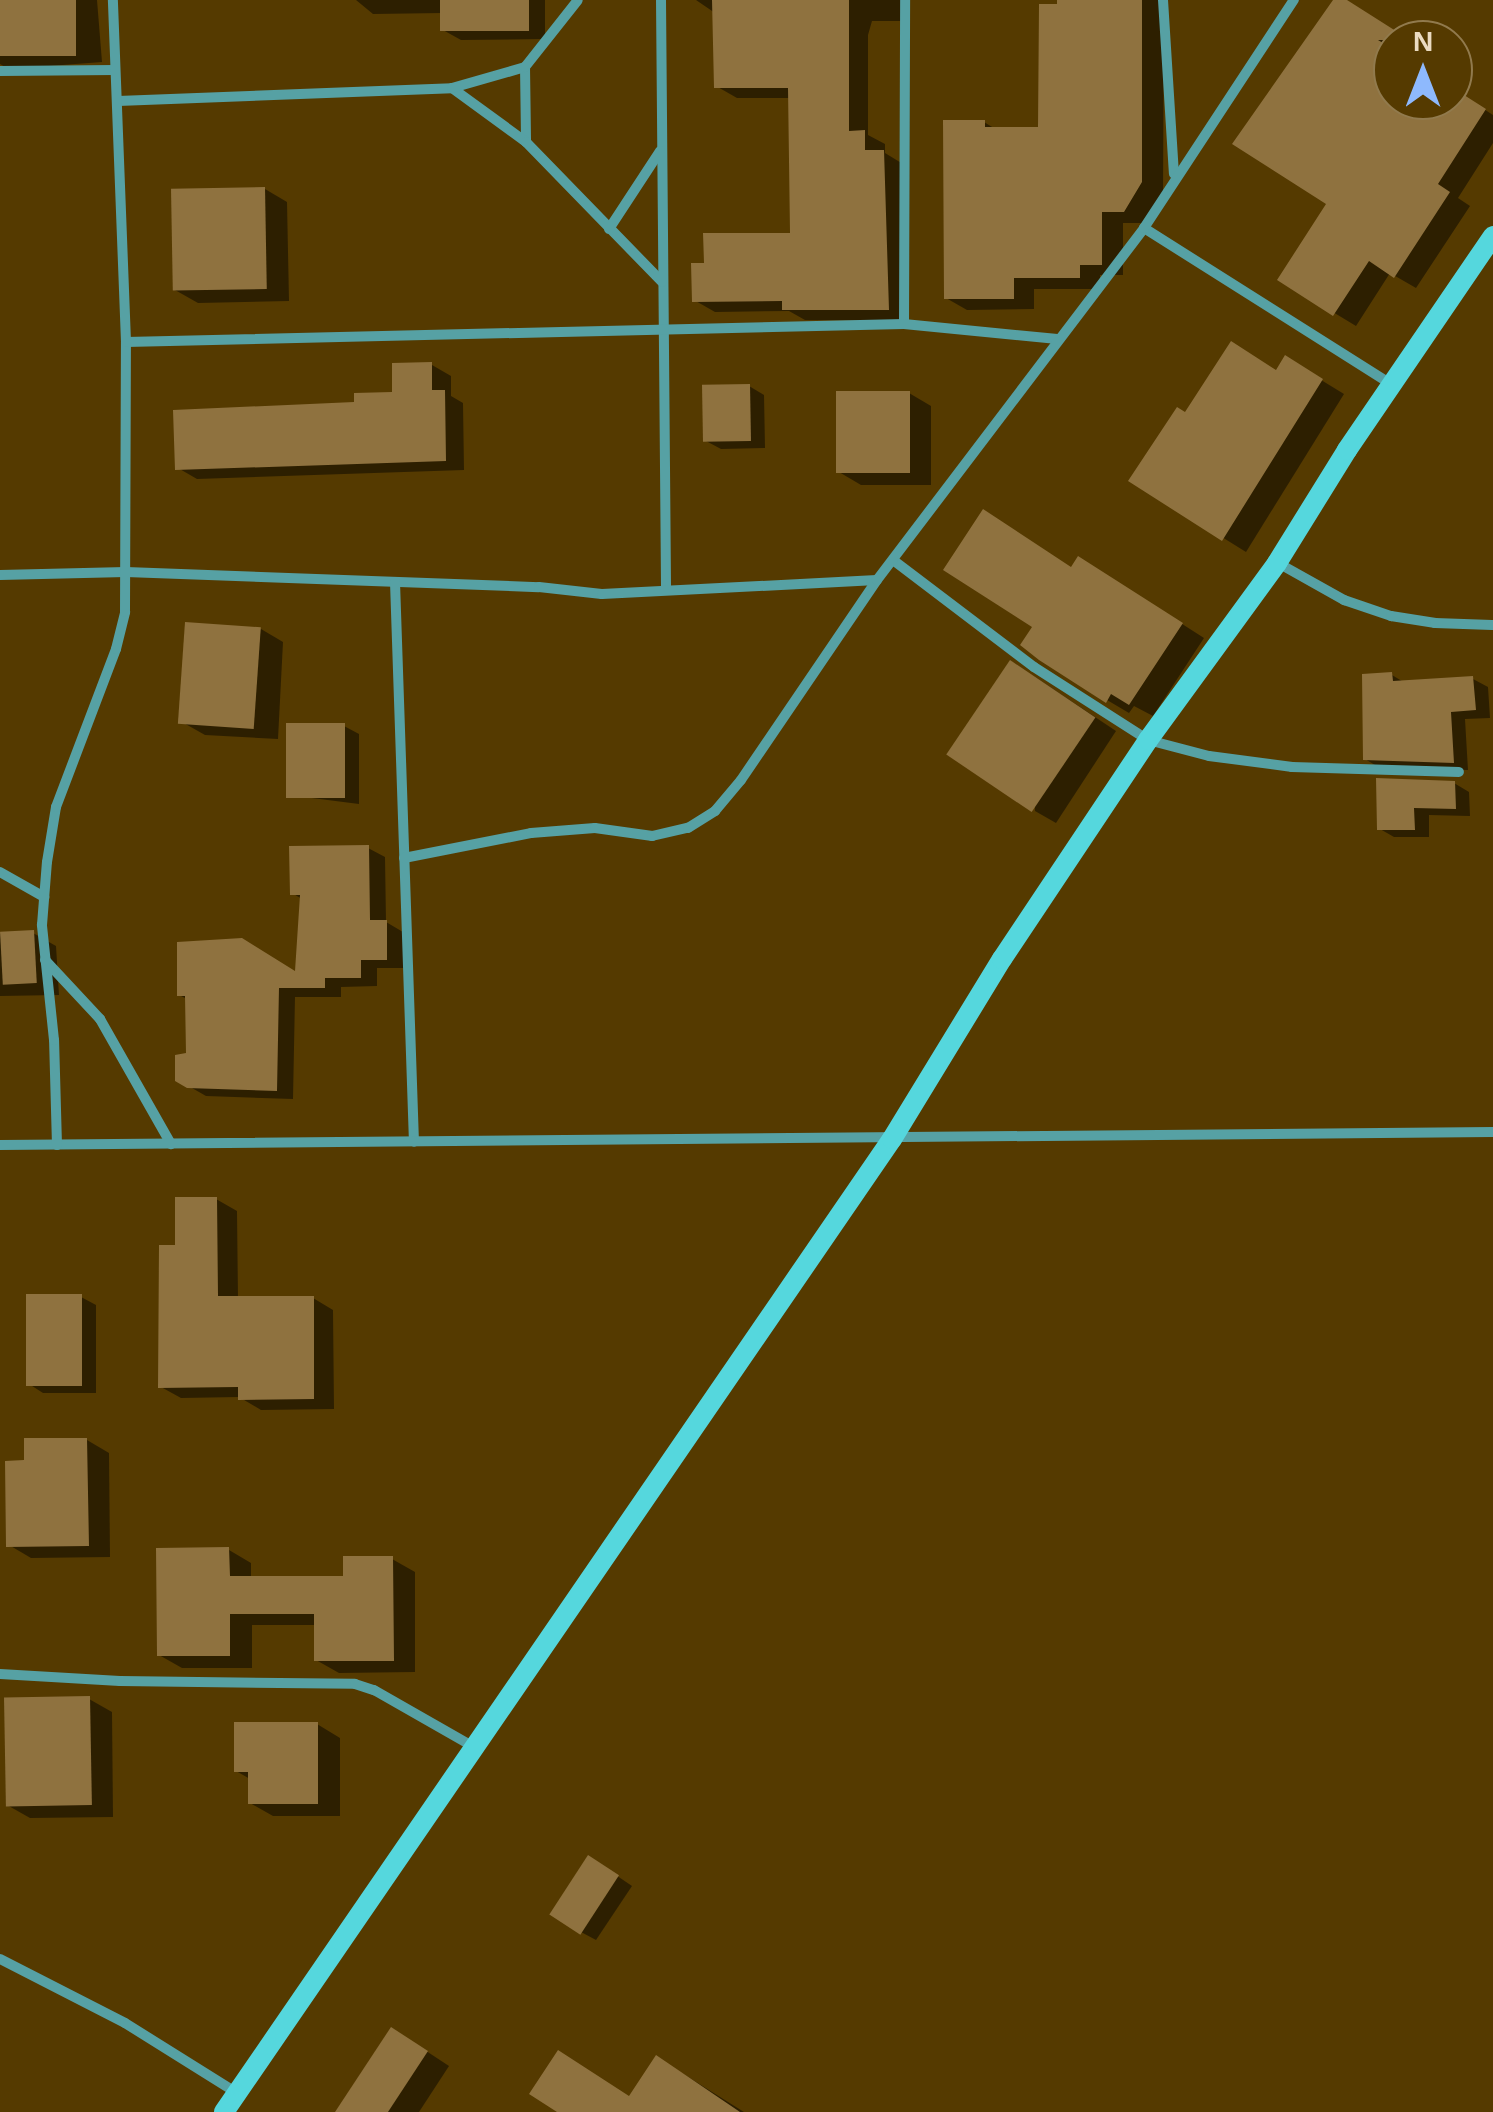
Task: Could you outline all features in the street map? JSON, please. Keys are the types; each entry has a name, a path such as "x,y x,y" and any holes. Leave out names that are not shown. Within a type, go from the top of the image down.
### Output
{"street":[{"path":"57,1144 54,1040 44,960 44,896 56,807 116,648 125,612 126,342 113,0"},
{"path":"118,101 452,88 525,67 578,0"},
{"path":"661,0 666,588"},
{"path":"904,324 905,0"},
{"path":"1164,0 1174,176"},
{"path":"404,858 532,833 595,828 652,836 688,828 715,811 741,780 877,580 1144,228 1174,176 1294,0"},
{"path":"525,67 526,142"},
{"path":"0,71 115,70"},
{"path":"452,88 526,142 662,282"},
{"path":"609,229 660,150"},
{"path":"1144,228 1390,384"},
{"path":"224,2112 892,1139 1002,959 1148,740 1277,563 1390,384 1493,236"},
{"path":"126,342 904,324 1058,339"},
{"path":"892,560 1034,668 1148,740 1209,756 1292,766 1459,772"},
{"path":"1277,563 1344,600 1390,616 1435,624 1492,624"},
{"path":"0,576 126,572 602,594 877,580"},
{"path":"395,582 414,1142"},
{"path":"0,872 44,896"},
{"path":"44,960 100,1019 171,1144"},
{"path":"0,1145 1493,1132"},
{"path":"0,1674 120,1681 355,1684 374,1690 474,1746"},
{"path":"0,1958 125,2023 236,2093"}],"building":[{"path":"0,0 76,0 76,56 0,56"},
{"path":"440,0 529,0 529,31 440,31"},
{"path":"712,0 849,0 849,131 865,130 865,150 884,150 889,310 782,310 782,301 692,302 691,263 704,263 703,233 790,233 788,88 714,88"},
{"path":"1057,0 1142,0 1142,182 1124,212 1102,212 1102,265 1080,265 1080,278 1014,278 1014,299 944,299 943,120 985,120 985,127 1038,127 1039,4 1057,4"},
{"path":"1333,0 1347,0 1378,20 1373,20 1373,120 1473,120 1473,101 1486,109 1438,184 1450,192 1394,278 1369,261 1333,316 1277,280 1326,204 1232,144"},
{"path":"265,187 267,289 173,291 171,189"},
{"path":"1231,341 1276,370 1285,355 1323,379 1222,541 1128,481 1177,407 1185,412"},
{"path":"432,362 432,390 445,390 446,461 175,470 173,410 354,402 354,393 392,392 392,363"},
{"path":"750,384 751,441 703,442 702,385"},
{"path":"836,391 910,391 910,473 836,473"},
{"path":"983,509 1071,567 1078,556 1183,623 1129,705 1111,694 1106,703 1039,660 1020,645 1032,627 943,570"},
{"path":"185,622 261,627 254,729 178,724"},
{"path":"1010,660 1095,718 1032,812 946,755"},
{"path":"1392,672 1393,681 1473,676 1476,710 1451,712 1454,763 1363,760 1362,674"},
{"path":"286,723 345,723 345,798 286,798"},
{"path":"1376,778 1455,781 1456,809 1414,808 1415,830 1377,830"},
{"path":"369,845 370,920 387,920 387,960 361,960 361,978 325,978 325,988 279,988 277,1091 187,1088 175,1081 175,1055 186,1053 185,996 177,996 177,942 242,938 295,971 300,895 290,895 289,846"},
{"path":"34,930 37,983 3,985 0,932"},
{"path":"175,1197 217,1197 218,1296 314,1296 314,1399 238,1400 238,1387 158,1388 159,1245 175,1245"},
{"path":"26,1294 82,1294 82,1386 26,1386"},
{"path":"24,1438 87,1438 89,1546 6,1547 5,1461 24,1460"},
{"path":"229,1547 230,1576 343,1576 343,1556 393,1556 394,1661 314,1661 314,1614 230,1614 230,1656 157,1656 156,1548"},
{"path":"90,1696 92,1805 6,1806 4,1698"},
{"path":"234,1722 318,1722 318,1804 248,1804 248,1772 234,1772"},
{"path":"588,1855 619,1875 580,1935 549,1915"},
{"path":"391,2027 428,2051 388,2112 335,2112"},
{"path":"558,2050 629,2096 656,2055 740,2112 557,2112 529,2094"}]}
